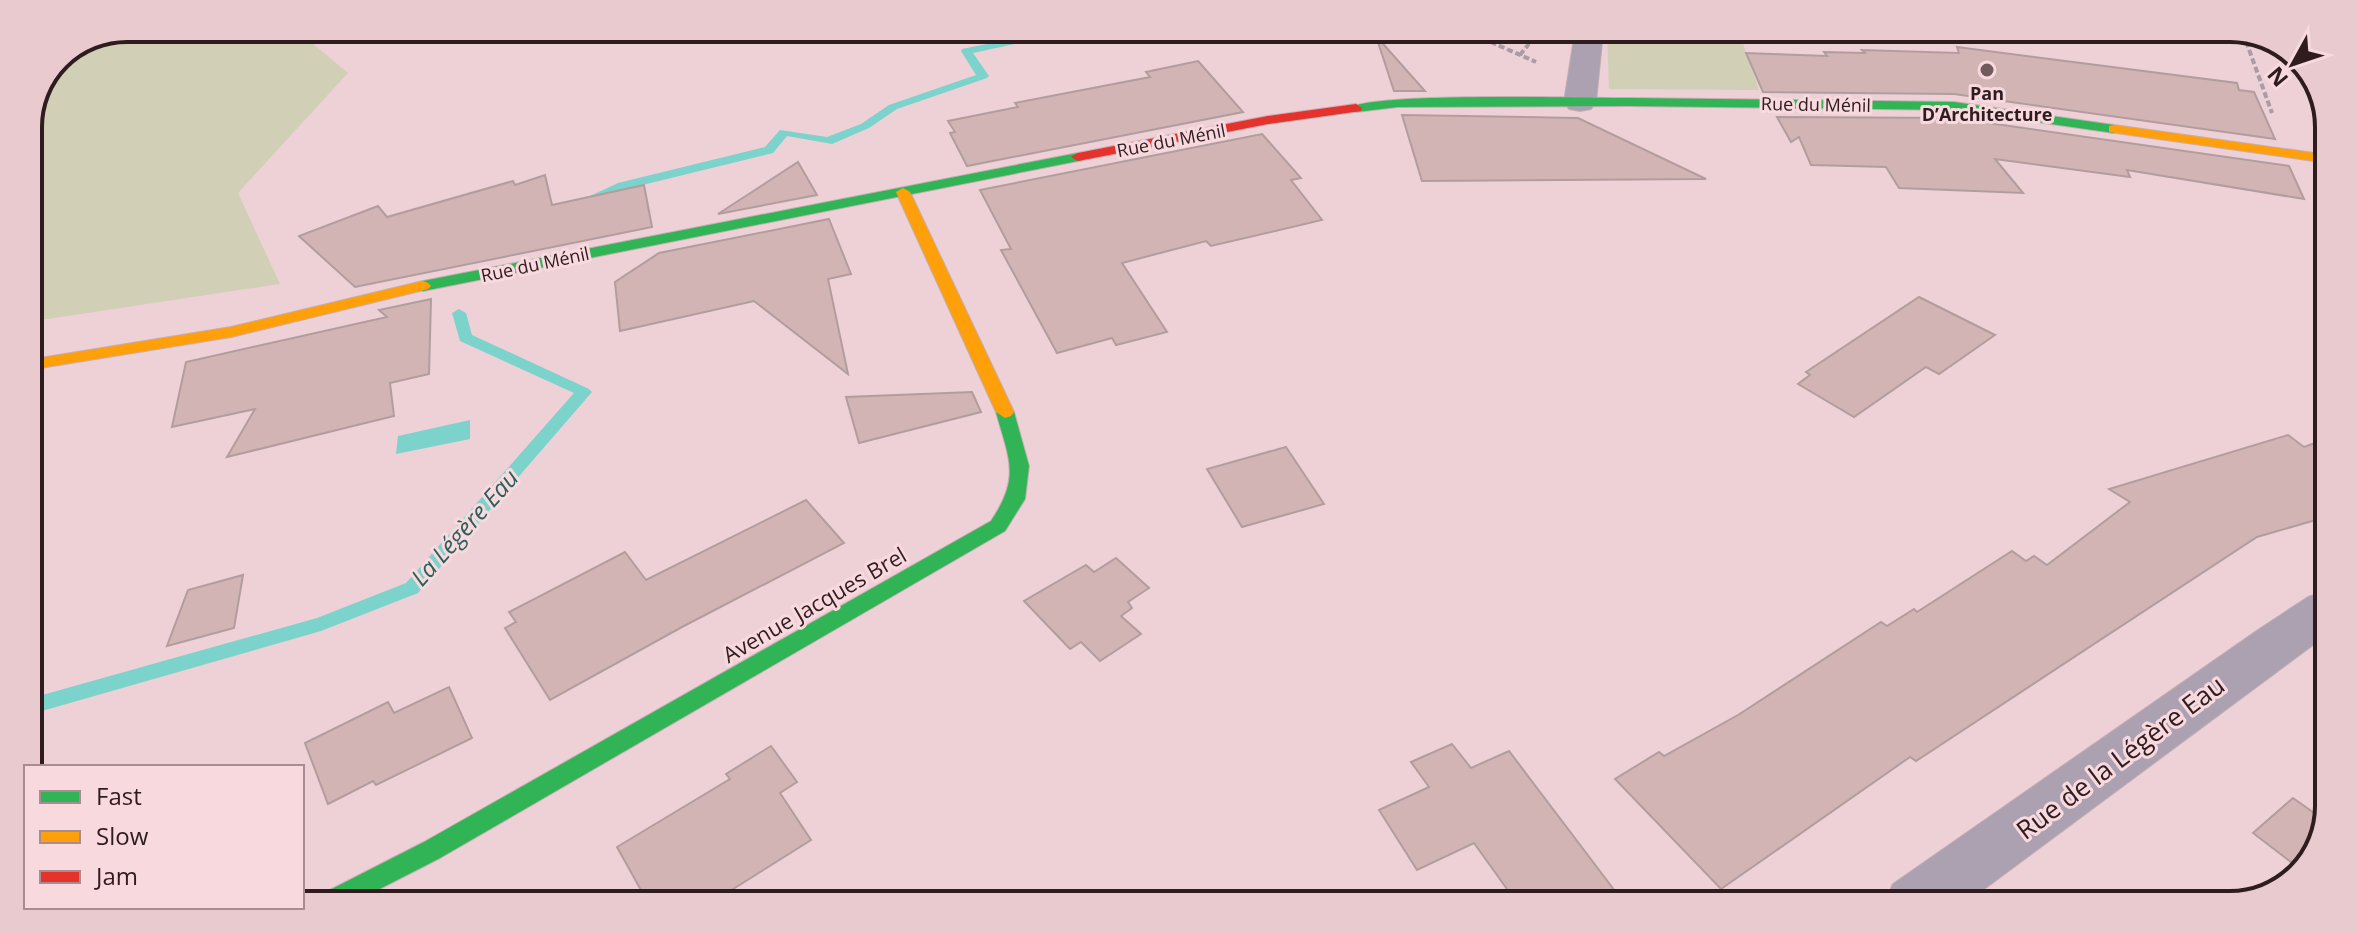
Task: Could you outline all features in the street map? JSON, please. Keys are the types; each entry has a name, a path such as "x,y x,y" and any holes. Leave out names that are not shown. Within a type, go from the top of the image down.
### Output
{"street":[{"path":"1581,91 1588,42"},
{"name":"Rue du Ménil","path":"42,363 231,332 398,291 1268,120 1398,103 1581,91 1954,106 2315,157"},
{"name":"Avenue Jacques Brel","path":"352,891 432,850 998,526 1016,499 1020,466 1010,423 903,192"},
{"name":"Rue de la Légère Eau","path":"1934,891 2004,844 2223,679 2315,617"}],"path":[{"path":"1490,42 1581,91"},
{"path":"1520,56 1528,42"},
{"path":"2247,44 2287,152"}],"green space":[{"path":"127,42 311,42 348,73 238,193 280,284 42,320 42,127 48,94 67,67 94,48"},
{"path":"1607,42 1742,42 1759,90 1609,89"}],"water":[{"path":"470,420 470,439 396,454 398,436"}],"building":[{"path":"1378,42 1381,42 1425,91 1394,91"},
{"path":"1957,47 2237,83 2239,90 2254,92 2275,139 1954,94 1763,92 1746,53 1827,56 1824,52 1865,53 1862,50 1959,53"},
{"path":"1198,61 1243,112 967,166 950,133 955,132 948,121 1018,107 1015,103 1150,77 1146,72"},
{"path":"1402,115 1578,118 1706,179 1422,181"},
{"path":"1777,117 1954,118 2289,166 2304,199 2127,170 2130,177 1995,159 2023,193 1899,188 1886,167 1811,165 1799,137 1791,142"},
{"path":"1262,134 1301,178 1291,180 1322,220 1211,246 1206,241 1122,263 1167,332 1116,345 1112,338 1057,353 1001,250 1011,249 980,190"},
{"path":"798,162 817,195 718,214"},
{"path":"545,175 552,205 644,185 652,227 355,287 299,236 378,206 387,217 513,181 515,185"},
{"path":"829,219 851,274 828,279 848,374 754,301 620,331 615,282 659,253"},
{"path":"1919,297 1995,335 1939,374 1926,367 1854,417 1798,384 1810,375 1806,372"},
{"path":"431,299 429,374 390,383 394,416 227,457 255,409 172,427 186,362 387,317 379,310"},
{"path":"972,392 981,412 859,443 846,397"},
{"path":"2288,435 2304,447 2315,443 2315,520 2257,537 1916,761 1910,757 1721,889 1615,779 1659,752 1664,756 1738,715 1881,622 1887,626 1914,609 1917,612 2012,551 2026,561 2034,556 2047,565 2130,502 2109,489"},
{"path":"1286,447 1324,504 1242,527 1207,469"},
{"path":"806,500 844,543 550,700 505,628 516,622 509,612 625,552 646,580"},
{"path":"1116,558 1149,588 1128,602 1132,608 1121,616 1141,634 1100,661 1081,642 1070,649 1024,601 1086,565 1094,572"},
{"path":"243,575 234,628 167,646 188,590"},
{"path":"449,687 472,738 376,785 373,781 328,804 305,743 388,702 394,713"},
{"path":"1452,744 1471,768 1509,751 1615,891 1508,891 1474,843 1417,870 1379,810 1429,787 1411,762"},
{"path":"771,746 797,782 780,793 811,840 730,891 641,891 617,847 730,779 726,774"},
{"path":"2293,798 2314,813 2306,844 2292,863 2253,833"}],"waterway":[{"name":"La Légère Eau","path":"583,202 622,186 769,150 784,132 828,141 865,126 893,107 983,76 966,51 1012,42"},
{"name":"La Légère Eau","path":"42,703 321,624 412,588 584,392 465,338 459,313"}],"traffic: fast":[{"path":"1356,108 1398,103 1629,102 1954,106 2114,129"},
{"path":"423,286 1078,157"},
{"path":"352,891 432,850 998,526 1016,499 1020,466 1005,412"}],"traffic: slow":[{"path":"2114,129 2315,157"},
{"path":"903,192 1005,412"},
{"path":"42,363 231,332 423,286"}],"traffic: jam":[{"path":"1078,157 1268,120 1356,108"}],"place":[{"name":"Pan D’Architecture","path":"1987,70"}]}
